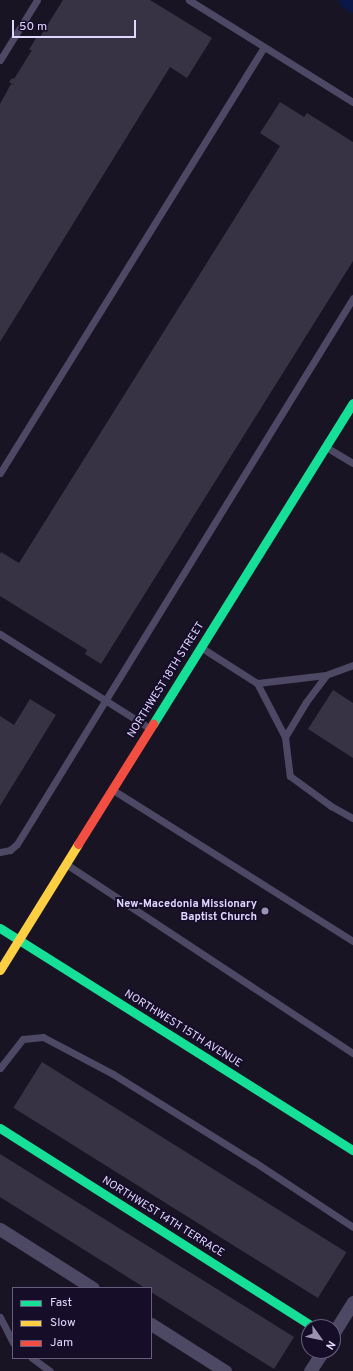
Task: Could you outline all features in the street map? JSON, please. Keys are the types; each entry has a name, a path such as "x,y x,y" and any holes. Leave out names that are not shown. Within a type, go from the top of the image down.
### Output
{"street":[{"name":"NORTHWEST 18TH STREET","path":"0,970 353,403"},
{"name":"NORTHWEST 15TH AVENUE","path":"0,928 353,1150"},
{"name":"NORTHWEST 14TH TERRACE","path":"0,1128 301,1319"},
{"path":"0,1229 91,1287"},
{"path":"341,1321 353,1302"},
{"path":"152,1325 225,1371"},
{"path":"310,1371 318,1359"}],"lane":[{"path":"0,60 37,0"},
{"path":"190,0 353,102"},
{"path":"0,473 264,47"},
{"path":"0,852 10,850 17,844 353,298"},
{"path":"326,447 353,463"},
{"path":"0,634 150,729"},
{"path":"200,647 257,683 285,737 290,776 331,806 353,818"},
{"path":"257,683 326,675 353,664"},
{"path":"285,737 306,702 326,675"},
{"path":"112,790 353,941"},
{"path":"66,864 353,1054"},
{"path":"0,1068 23,1039 43,1037 114,1074 253,1161 353,1227"},
{"path":"0,1317 12,1342"},
{"path":"33,1359 50,1371"}],"building":[{"path":"63,0 150,0 212,38 187,78 170,67 0,342 0,104 11,84 14,85 9,82 12,78 14,79 32,50 29,50 37,36 40,37"},
{"path":"280,102 304,117 307,113 353,142 353,261 101,664 85,654 87,650 0,596 0,554 1,552 19,563 280,146 260,133"},
{"path":"333,690 353,703 353,758 308,729"},
{"path":"30,699 56,715 0,806 0,716 14,725"},
{"path":"42,1062 346,1252 318,1298 13,1108"},
{"path":"0,1154 294,1337 274,1369 152,1293 152,1287 143,1287 0,1197"}],"waterway":[{"path":"347,0 353,4"}],"traffic: fast":[{"path":"153,724 353,403"},
{"path":"0,928 353,1150"},
{"path":"0,1128 301,1319"}],"traffic: slow":[{"path":"0,970 78,844"}],"traffic: jam":[{"path":"78,844 153,724"}],"place":[{"name":"New-Macedonia Missionary Baptist Church","path":"265,911"}]}
